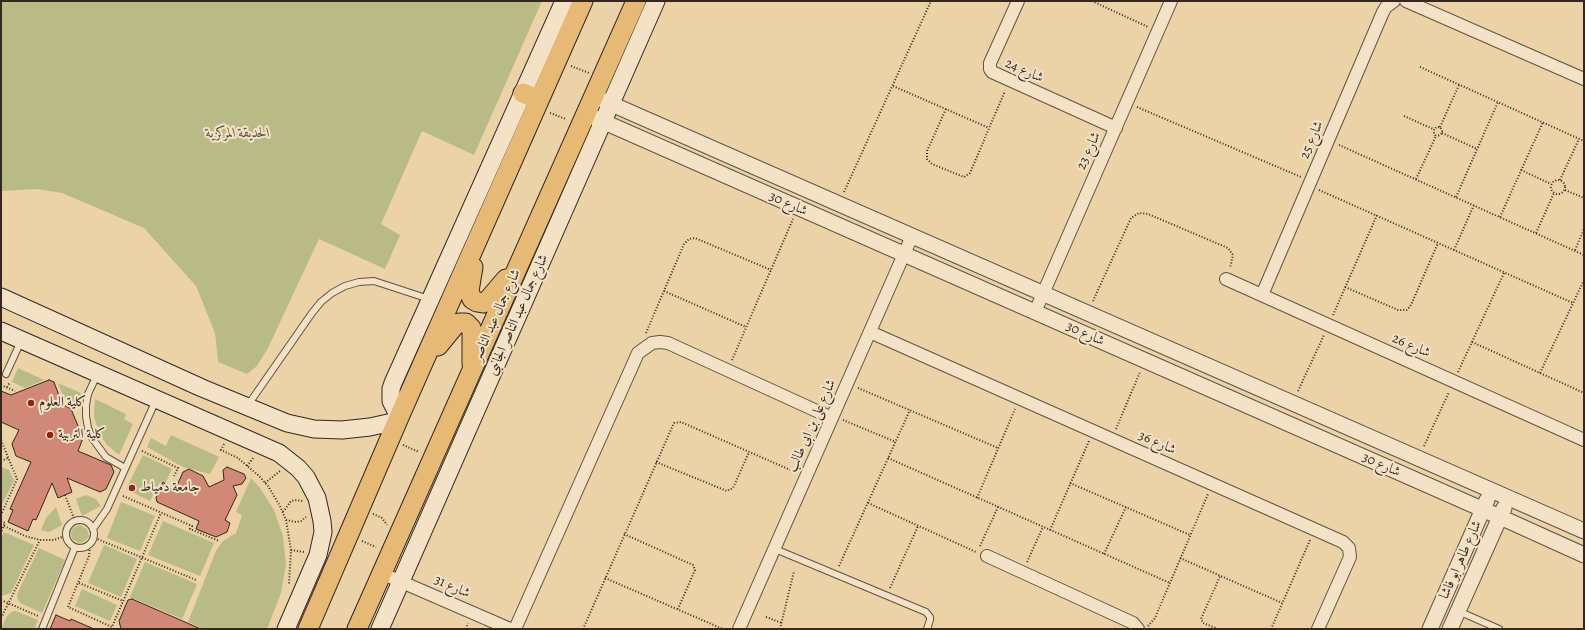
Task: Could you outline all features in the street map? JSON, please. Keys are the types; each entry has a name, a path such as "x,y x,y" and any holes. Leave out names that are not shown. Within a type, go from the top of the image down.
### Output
{"main road":[{"path":"308,629 389,439 478,240 533,100 564,1"},
{"path":"399,418 391,401 391,389 430,299 533,100 556,60 583,1"},
{"name":"شارع جمال عبد الناصر","path":"357,629 519,265 590,121 602,100 602,78 636,1"},
{"path":"602,100 656,1"},
{"name":"شارع جمال عبد الناصر الجانبى","path":"380,629 401,582 590,121"},
{"path":"478,240 469,291 470,297 474,301 482,303 488,300 519,265"},
{"path":"1,297 202,388 287,423 328,430 370,428 399,418"},
{"path":"422,367 454,326 459,323 463,323 469,325 472,331 472,369"},
{"path":"1,331 157,398 279,453 289,460 306,477 321,509 321,543 318,555 286,629"},
{"path":"191,414 202,388"}],"street":[{"name":"شارع 24","path":"1018,1 990,66 990,69 994,75 1116,128"},
{"name":"شارع 23","path":"1035,312 1171,1"},
{"name":"شارع 25","path":"1262,295 1383,12 1386,6 1394,1"},
{"path":"1406,1 1584,79"},
{"name":"شارع 30","path":"602,100 1584,530"},
{"name":"شارع 30","path":"590,121 798,208 1483,510 1500,516 1584,555"},
{"name":"شارع على بن ابى طالب","path":"739,629 912,236"},
{"name":"شارع 26","path":"1226,279 1584,440"},
{"name":"شارع 36","path":"870,332 1343,542 1349,548 1351,553 1350,557 1318,629"},
{"path":"515,629 638,353 652,344 660,342 668,343 833,417"},
{"name":"شارع طاهر ابو فاشا","path":"1430,629 1492,490"},
{"name":"شارع طاهر ابو فاشا","path":"1450,629 1509,497"},
{"path":"987,556 1133,623 1138,629"},
{"name":"شارع 31","path":"381,573 510,629"}],"lane":[{"path":"247,407 312,313 332,292 359,282 374,282 430,299"},
{"path":"6,374 21,340"},
{"path":"98,373 88,394 86,405 88,428 92,438 106,457 125,468"},
{"path":"93,529 104,514 157,398"},
{"path":"76,521 85,521 92,526 93,529 94,537 90,544 83,548 75,547 69,542 67,535 68,527 76,521"},
{"path":"42,629 75,547"},
{"path":"775,549 926,612 930,617 927,629"},
{"path":"1458,611 1499,629"}],"path":[{"path":"839,204 931,1"},
{"path":"1092,1 1158,31"},
{"path":"556,60 602,78"},
{"path":"1420,66 1584,141"},
{"path":"946,109 926,151 927,159 932,164 964,177 970,173 1010,81"},
{"path":"1442,134 1440,127 1459,84"},
{"path":"893,86 989,128"},
{"path":"533,100 590,121"},
{"path":"1127,102 1310,183 1377,215 1573,303"},
{"path":"1456,197 1498,102"},
{"path":"1404,116 1434,129 1440,127"},
{"path":"1500,217 1543,122"},
{"path":"1416,179 1436,136 1434,134 1434,129"},
{"path":"1436,136 1442,134 1477,150"},
{"path":"1560,180 1579,139"},
{"path":"1328,140 1584,255"},
{"path":"1521,170 1551,184"},
{"path":"1551,184 1555,180 1560,180 1565,184 1565,190"},
{"path":"1551,184 1551,189 1554,194"},
{"path":"1554,194 1560,194 1565,190"},
{"path":"1565,190 1584,198"},
{"path":"1536,233 1554,194"},
{"path":"1454,250 1474,205"},
{"path":"727,370 798,208"},
{"path":"1087,313 1131,218 1139,213 1148,214 1230,250 1234,258 1226,279"},
{"path":"1292,403 1377,215"},
{"path":"1575,250 1584,229"},
{"path":"638,353 684,244 692,238 771,270"},
{"path":"1345,287 1398,310 1407,310 1411,306 1438,242"},
{"path":"1418,458 1504,272"},
{"path":"1540,373 1584,280"},
{"path":"664,291 746,327"},
{"path":"1472,342 1584,393"},
{"path":"1111,439 1145,361"},
{"path":"847,384 998,448"},
{"path":"1,385 15,390"},
{"path":"977,498 1020,398"},
{"path":"836,575 910,410"},
{"path":"833,417 896,442"},
{"path":"583,629 673,425 679,422 806,477"},
{"path":"1050,530 1094,431"},
{"path":"231,432 221,450 238,458 265,483 275,496 286,520 291,550 291,566 288,587"},
{"path":"389,439 432,458"},
{"path":"1,440 17,479 1,515"},
{"path":"135,447 178,468 174,476"},
{"path":"656,462 728,491 733,488 749,452"},
{"path":"247,466 256,453"},
{"path":"1,461 8,458"},
{"path":"888,458 1170,583"},
{"path":"265,483 282,469"},
{"path":"1070,483 1190,535"},
{"path":"1145,629 1155,618 1212,484"},
{"path":"114,493 192,526 190,530 219,541"},
{"path":"65,495 76,521"},
{"path":"283,512 291,501 299,500 306,503 304,498"},
{"path":"868,503 977,552 998,507"},
{"path":"1104,554 1126,508"},
{"path":"286,520 291,522 301,521 308,512 310,519"},
{"path":"90,544 89,556 68,607 112,627 161,513"},
{"path":"356,517 369,514 378,516 386,523 393,546"},
{"path":"1,521 5,523 4,526 25,536 40,540 54,540 67,535"},
{"path":"1,532 4,526"},
{"path":"887,597 918,526"},
{"path":"1022,573 1043,527"},
{"path":"1271,629 1314,529"},
{"path":"349,534 393,546"},
{"path":"624,534 694,566 695,570 678,609"},
{"path":"94,537 196,580"},
{"path":"1,618 40,540"},
{"path":"291,550 309,554"},
{"path":"1180,558 1282,603"},
{"path":"780,629 794,571"},
{"path":"1218,629 1203,623 1201,619 1220,576"},
{"path":"605,578 723,629"},
{"path":"78,583 123,602"},
{"path":"1,600 46,619"},
{"path":"766,617 782,623"}],"green space":[{"name":"الحديقة المركزية","path":"1,1 542,1 474,155 422,131 381,224 400,235 385,269 319,239 268,348 257,366 247,374 218,362 215,333 196,286 144,228 62,193 36,189 1,191"},
{"path":"18,368 44,380 25,388 12,382"},
{"path":"58,383 81,393 76,404 64,399"},
{"path":"95,399 126,414 124,419 133,424 119,455 107,445 98,431 94,416"},
{"path":"171,435 219,457 210,474 183,467 147,447 151,438 166,446"},
{"path":"143,455 172,469 165,484 160,482 150,501 126,489"},
{"path":"1,467 9,470 14,480 1,507"},
{"path":"251,478 260,488 274,510 283,536 286,564 281,593 267,629 204,629 188,622 216,551 223,541 236,533 242,515 236,512"},
{"path":"86,495 96,499 101,506 82,516 76,499"},
{"path":"121,502 155,516 140,551 107,538"},
{"path":"56,507 62,525 49,532 41,530 46,518"},
{"path":"163,521 214,543 200,576 148,555"},
{"path":"80,525 87,529 89,537 83,542 79,543 72,539 71,532 73,528"},
{"path":"4,532 34,545 11,593 1,596 1,539"},
{"path":"104,545 137,559 121,597 88,583"},
{"path":"39,548 65,560 42,613 20,603 17,598 18,592"},
{"path":"145,562 197,584 182,619 130,597"},
{"path":"82,589 117,605 110,621 75,606"},
{"path":"13,611 38,620 34,629 1,629 7,616"}],"building":[{"path":"49,380 54,382 62,404 71,409 83,438 78,451 111,465 114,472 106,489 100,492 67,478 72,492 58,498 52,483 36,520 33,519 28,531 8,522 13,510 10,509 31,462 16,456 12,444 19,430 1,422 1,391 11,395"},
{"path":"227,467 244,474 246,478 242,484 233,486 237,495 225,520 230,523 227,532 216,537 196,529 199,521 157,502 156,498 163,482 174,492 183,472 189,469 203,476 209,487 224,480 223,470"},
{"path":"132,599 201,629 121,629 119,621 128,600"},
{"path":"56,615 70,621 71,619 94,629 50,629"}],"place":[{"name":"كلية العلوم","path":"31,403"},
{"name":"كلية التربية","path":"50,435"},
{"name":"جامعة دمياط","path":"132,488"}]}
